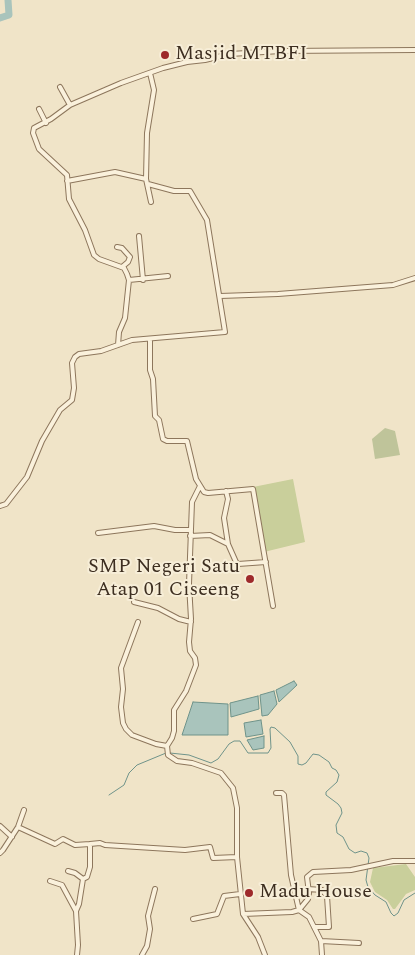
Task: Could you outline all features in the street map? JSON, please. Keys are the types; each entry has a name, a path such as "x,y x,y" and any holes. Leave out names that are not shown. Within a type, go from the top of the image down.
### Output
{"street":[{"path":"118,344 119,332 126,318 129,280 126,270 94,255 86,230 69,199 66,173 37,146 33,130 70,105 121,83 162,68 187,62 241,52 415,50"},
{"path":"150,73 154,90 147,134 147,181 151,202"},
{"path":"60,87 70,105"},
{"path":"39,109 46,122"},
{"path":"0,506 6,504 27,477 42,441 60,410 72,400 73,358 79,354 102,351 132,340 225,332 207,220 190,191 170,190 115,172 67,181"},
{"path":"140,236 143,280"},
{"path":"117,247 122,248 130,257 128,262 122,267"},
{"path":"129,280 168,276"},
{"path":"220,296 278,294 393,285 415,278"},
{"path":"150,339 150,370 153,379 155,416 159,420 163,439 167,441 187,441 194,471 204,492 253,488 273,606"},
{"path":"200,486 192,499 190,536 189,584 191,622 189,636 190,648 196,658 196,665 186,691 174,710 174,731 167,746 168,755 178,761 192,763 221,773 235,792 237,808 237,857 243,914 258,937 265,955"},
{"path":"226,491 228,499 224,518 228,544 236,562 238,564 266,562"},
{"path":"98,533 158,526 176,530 191,530"},
{"path":"190,536 210,535 228,544"},
{"path":"134,602 158,608 180,619 191,622"},
{"path":"138,622 121,668 123,723 126,730 132,735 167,746"},
{"path":"276,793 284,795 291,876 299,910 309,917 320,941 322,955"},
{"path":"0,853 18,827 24,810"},
{"path":"0,826 12,837"},
{"path":"18,827 55,844 63,839 75,845 100,843 105,845 185,850 210,847 213,858 237,857"},
{"path":"76,911 83,879 87,877 90,867 90,844"},
{"path":"243,914 299,910 306,902 309,893 307,877 313,872 415,860"},
{"path":"68,871 75,873 83,879"},
{"path":"50,881 62,886 76,911 77,955"},
{"path":"142,955 147,946 150,929 148,916 155,889"},
{"path":"308,889 322,890 327,896 329,926 314,927"},
{"path":"193,919 217,914 224,896 240,894"},
{"path":"320,941 359,942"}],"green space":[{"path":"385,428 395,431 400,455 375,459 372,439"},
{"path":"293,479 305,542 264,552 253,487"},
{"path":"406,864 415,877 415,890 406,894 395,909 393,909 387,900 375,892 370,882 373,868"}],"water":[{"path":"294,681 297,685 279,702 276,690"},
{"path":"274,691 277,704 268,715 262,716 260,695"},
{"path":"258,696 259,709 231,717 230,703"},
{"path":"193,702 228,704 228,735 182,735"},
{"path":"261,720 263,734 246,737 244,723"},
{"path":"264,736 264,748 253,750 247,740"}],"waterway":[{"path":"0,18 9,15 8,0"},
{"path":"170,753 189,755 211,763 218,759 229,744 234,741 240,741 248,753 268,753 271,748 270,729 271,727 275,728 290,742 298,756 298,764 306,763 313,754 319,755 329,762 339,775 337,782 326,792 326,795 341,808 342,813 336,825 337,833 343,837 349,849 355,853 361,851 367,853 369,858 366,880 368,887 375,895 386,902 394,916 398,913 404,900 415,893"},
{"path":"109,795 124,785 129,773 137,765 166,753"}],"place":[{"name":"Masjid MTBFI","path":"165,55"},
{"name":"SMP Negeri Satu Atap 01 Ciseeng","path":"250,579"},
{"name":"Madu House","path":"249,893"}]}
